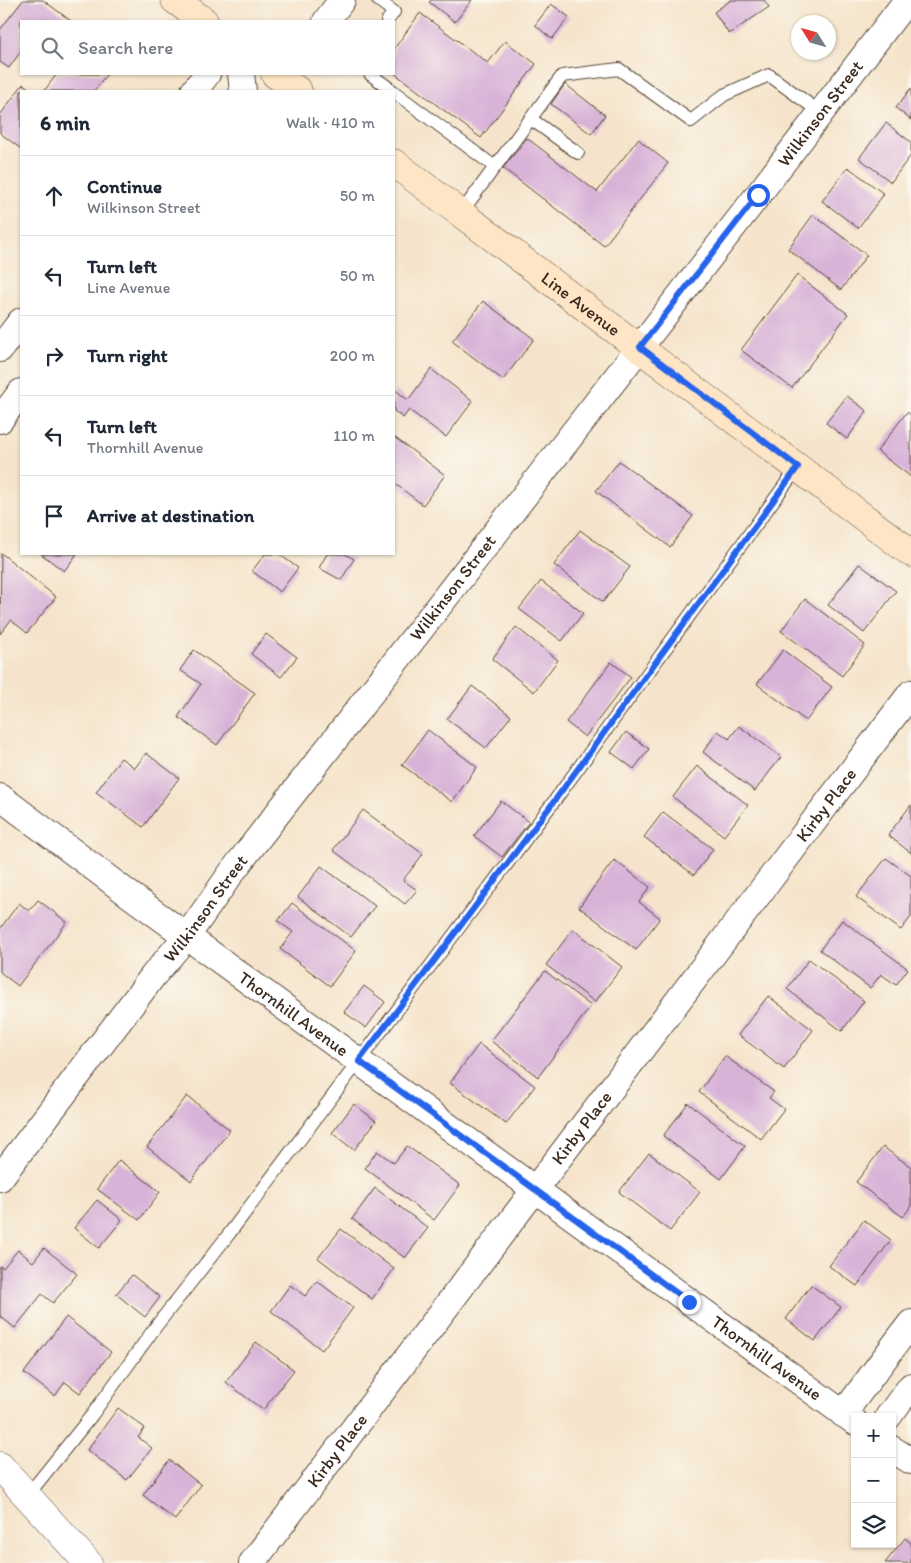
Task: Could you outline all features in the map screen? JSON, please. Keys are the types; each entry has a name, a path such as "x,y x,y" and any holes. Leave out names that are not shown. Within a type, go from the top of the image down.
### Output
{"main road":[{"path":"175,0 203,20"},
{"name":"Line Avenue","path":"395,164 911,553"}],"street":[{"path":"327,20 342,0"},
{"name":"Wilkinson Street","path":"0,1178 153,976 187,936 238,864 907,0"},
{"path":"195,90 207,75"},
{"path":"241,75 243,90"},
{"path":"0,349 20,322"},
{"path":"0,420 20,393"},
{"name":"Kirby Place","path":"252,1563 911,693"},
{"name":"Thornhill Avenue","path":"0,797 130,895 849,1418"},
{"path":"849,1418 911,1323"},
{"path":"891,1413 911,1386"},
{"path":"896,1451 911,1462"},
{"path":"0,1466 88,1563"}],"lane":[{"path":"378,0 394,12 388,20"},
{"path":"461,213 562,76 620,69 691,121 724,95 769,75 821,113"},
{"path":"371,75 393,90"},
{"path":"395,92 495,167"},
{"path":"531,119 578,153"},
{"path":"27,1496 92,1415 157,1325 229,1234 555,800 798,467"}],"building":[{"path":"23,0 43,0 70,20 20,20 20,52 9,68 0,62 0,30"},
{"path":"431,0 472,0 455,22 429,2"},
{"path":"731,0 764,0 769,7 729,34 714,12"},
{"path":"551,4 569,17 552,39 535,25"},
{"path":"420,13 488,63 505,41 536,64 481,138 395,74 395,48"},
{"path":"56,75 106,75 95,90 45,90"},
{"path":"23,84 32,90 20,90 20,148 0,133 0,115"},
{"path":"565,84 605,115 591,134 551,104"},
{"path":"911,88 911,120 896,108"},
{"path":"886,123 911,142 911,155 891,182 859,158"},
{"path":"527,138 597,192 638,139 668,163 604,246 503,168"},
{"path":"848,167 884,194 858,228 822,201"},
{"path":"813,215 867,255 841,290 788,249"},
{"path":"797,275 848,314 792,388 741,350"},
{"path":"483,301 534,339 503,380 452,341"},
{"path":"431,369 473,401 446,437 409,410 403,418 395,412 395,390 408,400"},
{"path":"847,396 867,411 847,439 826,423"},
{"path":"907,412 911,415 911,477 877,451"},
{"path":"395,438 445,475 423,505 395,484"},
{"path":"619,461 693,516 670,547 596,491"},
{"path":"580,530 630,567 603,602 554,565"},
{"path":"1,553 56,597 27,633 11,620 0,634"},
{"path":"42,555 76,555 64,571"},
{"path":"264,555 280,555 298,568 280,592 252,571"},
{"path":"326,555 347,555 354,559 341,580 319,568"},
{"path":"859,564 896,591 864,633 828,605"},
{"path":"541,581 583,613 562,641 519,609"},
{"path":"805,599 865,645 842,676 781,631"},
{"path":"516,627 558,660 534,692 492,659"},
{"path":"266,634 297,657 281,677 251,654"},
{"path":"194,650 255,693 217,745 178,717 201,684 180,670"},
{"path":"783,650 832,687 806,721 757,684"},
{"path":"611,662 631,677 585,737 566,722"},
{"path":"472,686 511,716 486,748 447,719"},
{"path":"739,726 781,757 755,791 703,752 718,731 729,739"},
{"path":"428,730 477,767 452,802 402,765"},
{"path":"626,732 649,749 634,769 611,752"},
{"path":"146,753 179,778 143,827 96,792 121,758 135,768"},
{"path":"697,766 748,805 724,836 673,797"},
{"path":"501,801 529,822 502,857 474,836"},
{"path":"911,805 911,853 888,835"},
{"path":"363,810 423,854 403,880 417,890 405,904 333,850"},
{"path":"663,812 713,849 694,875 644,837"},
{"path":"886,858 911,876 911,917 901,930 856,897"},
{"path":"614,860 650,887 639,902 660,918 636,950 579,907"},
{"path":"321,866 375,906 351,937 298,897"},
{"path":"38,900 67,922 18,986 0,972 0,929 19,903 29,911"},
{"path":"292,903 356,951 330,986 280,949 293,932 278,921"},
{"path":"842,920 908,969 896,985 881,974 870,988 820,950"},
{"path":"573,929 622,967 595,1002 546,965"},
{"path":"809,959 864,1001 842,1031 787,989"},
{"path":"545,971 591,1006 538,1077 491,1041"},
{"path":"364,986 385,1002 366,1028 344,1012"},
{"path":"768,996 813,1030 784,1069 738,1035"},
{"path":"479,1044 535,1086 506,1124 450,1083"},
{"path":"725,1056 774,1092 769,1098 784,1109 761,1139 699,1092"},
{"path":"187,1096 230,1130 191,1181 147,1147"},
{"path":"688,1103 745,1146 721,1179 663,1136"},
{"path":"354,1104 376,1121 354,1150 332,1133"},
{"path":"407,1146 460,1185 434,1220 365,1168 377,1151 394,1163"},
{"path":"883,1147 911,1167 911,1206 903,1217 856,1182"},
{"path":"649,1153 700,1192 670,1231 619,1192"},
{"path":"119,1160 160,1192 139,1220 97,1189"},
{"path":"375,1188 428,1228 405,1258 352,1219"},
{"path":"97,1200 122,1220 99,1248 74,1228"},
{"path":"864,1220 891,1240 857,1286 829,1266"},
{"path":"341,1229 394,1269 372,1299 318,1258"},
{"path":"44,1248 77,1274 53,1303 42,1294 15,1328 0,1316 0,1266 3,1268 18,1250 33,1262"},
{"path":"132,1275 160,1297 145,1317 116,1294"},
{"path":"317,1281 353,1308 322,1350 271,1311 290,1285 305,1296"},
{"path":"811,1285 841,1307 815,1341 786,1319"},
{"path":"66,1317 111,1352 80,1393 65,1382 55,1396 24,1373"},
{"path":"256,1342 294,1370 263,1410 226,1382"},
{"path":"118,1408 145,1428 138,1437 152,1448 127,1480 87,1450"},
{"path":"169,1460 201,1485 175,1520 143,1495"},
{"path":"905,1538 911,1543 911,1563 885,1563"}],"route":[{"path":"689,1302 359,1061 555,800 798,467 640,347 758,195"}]}
